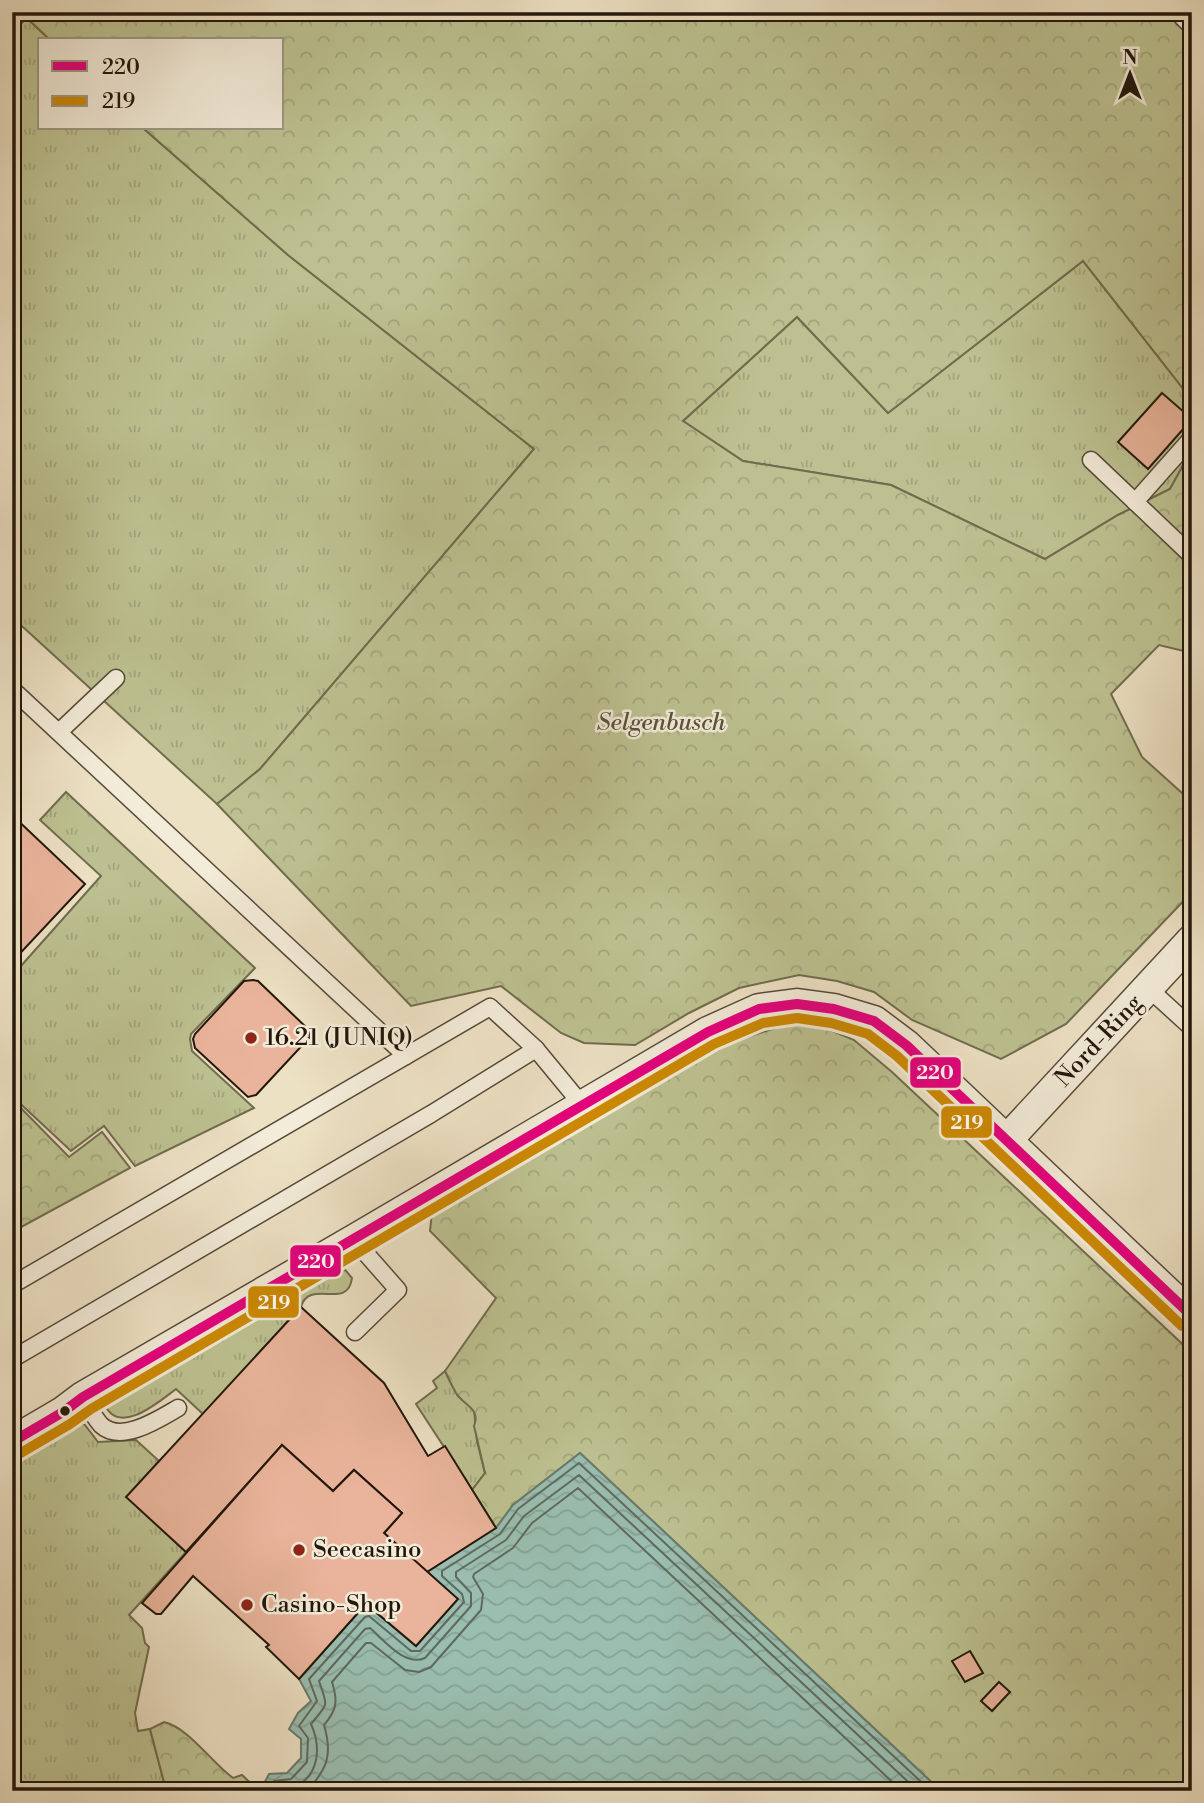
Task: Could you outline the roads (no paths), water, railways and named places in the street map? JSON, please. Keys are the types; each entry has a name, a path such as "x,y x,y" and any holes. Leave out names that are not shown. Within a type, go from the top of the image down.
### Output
{"street":[{"path":"1187,12 1192,17"},
{"name":"Nord-Ring","path":"1006,1141 1192,940"},
{"path":"12,1442 64,1412 83,1397 708,1032 759,1009 797,1003 834,1009 874,1021 906,1045 1192,1316"}],"lane":[{"path":"1135,502 1189,441"},
{"path":"1091,460 1192,556"},
{"path":"59,733 116,678"},
{"path":"12,689 406,1056"},
{"path":"1148,988 1192,1028"},
{"path":"12,1285 490,1007 537,1049 583,1106"},
{"path":"12,1359 537,1049"},
{"path":"354,1240 398,1290 355,1332"},
{"path":"83,1397 100,1424 109,1430 133,1430 148,1426 178,1408"}],"water":[{"path":"580,1453 941,1791 260,1791 269,1774 287,1773 301,1758 301,1739 289,1729 298,1713 311,1701 299,1679 366,1604 416,1646 457,1599 427,1572 496,1528 513,1505"}],"place":[{"name":"16.21 (JUNIQ)","path":"251,1038"},
{"name":"Seecasino","path":"299,1550"},
{"name":"Casino-Shop","path":"247,1605"}],"park label":[{"name":"Selgenbusch","path":"661,723"}]}
